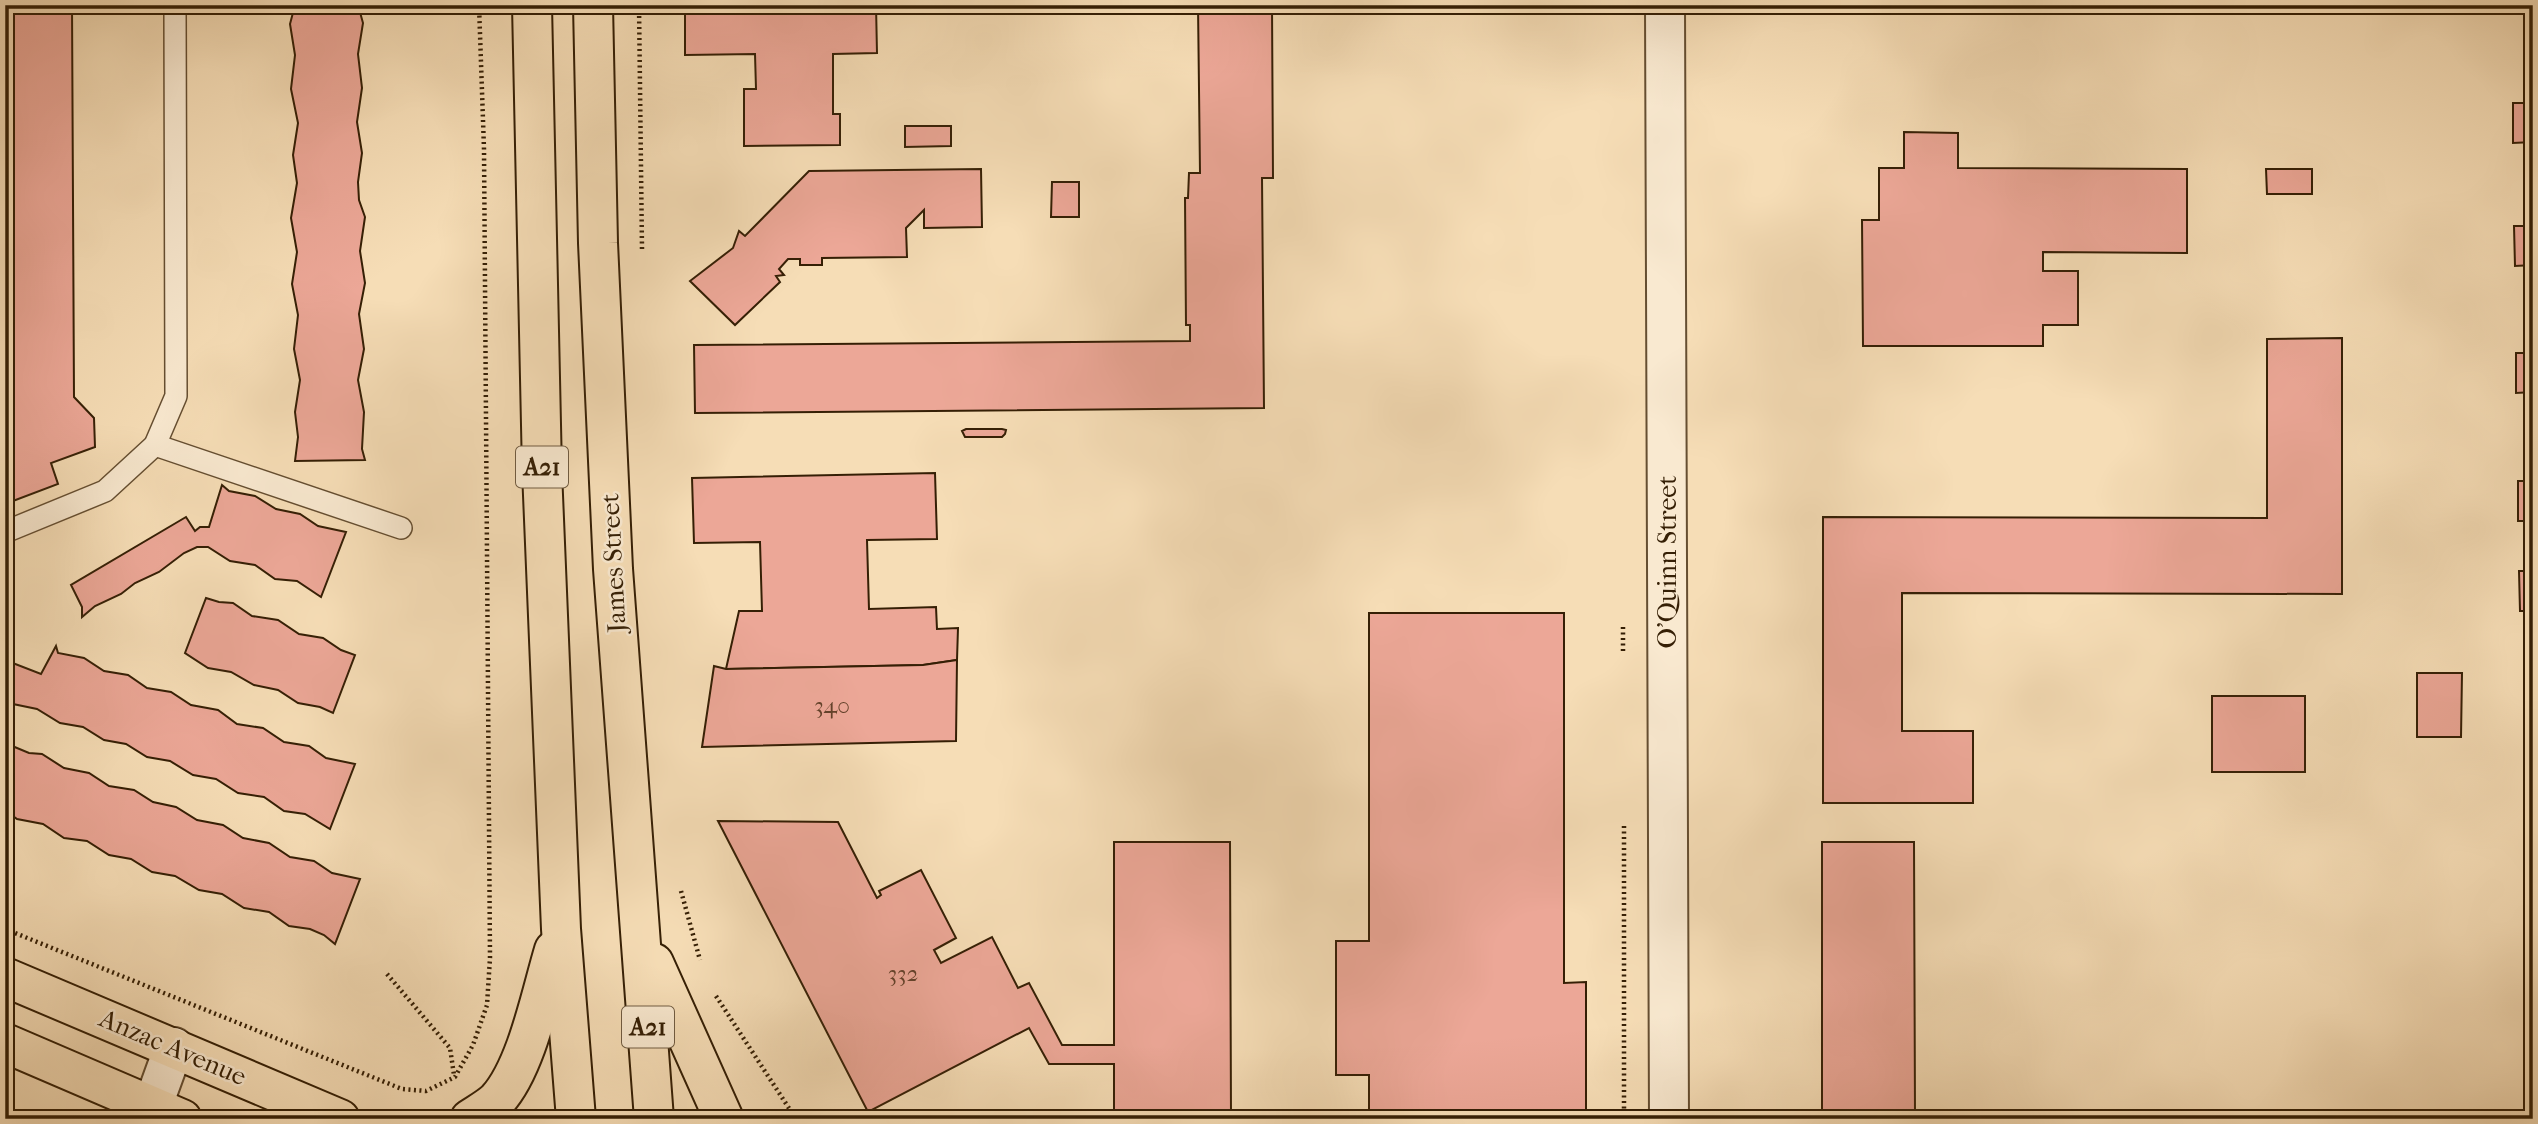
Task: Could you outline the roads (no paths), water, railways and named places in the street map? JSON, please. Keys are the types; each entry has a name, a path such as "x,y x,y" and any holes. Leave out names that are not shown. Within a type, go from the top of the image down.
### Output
{"main road":[{"name":"A21","path":"532,5 542,471 561,929 576,1119"},
{"name":"James Street","path":"593,5 598,243 613,569 654,1119"},
{"path":"470,1119 495,1102 518,1068 561,929"},
{"path":"642,936 724,1119"},
{"name":"Anzac Avenue","path":"5,977 174,1046 340,1119"},
{"path":"5,1043 161,1114"}],"street":[{"name":"O'Quinn Street","path":"1665,5 1669,1119"},
{"path":"161,1114 174,1046"}],"lane":[{"path":"5,531 105,491 155,446 176,396 174,5"},
{"path":"155,446 401,528"}]}
